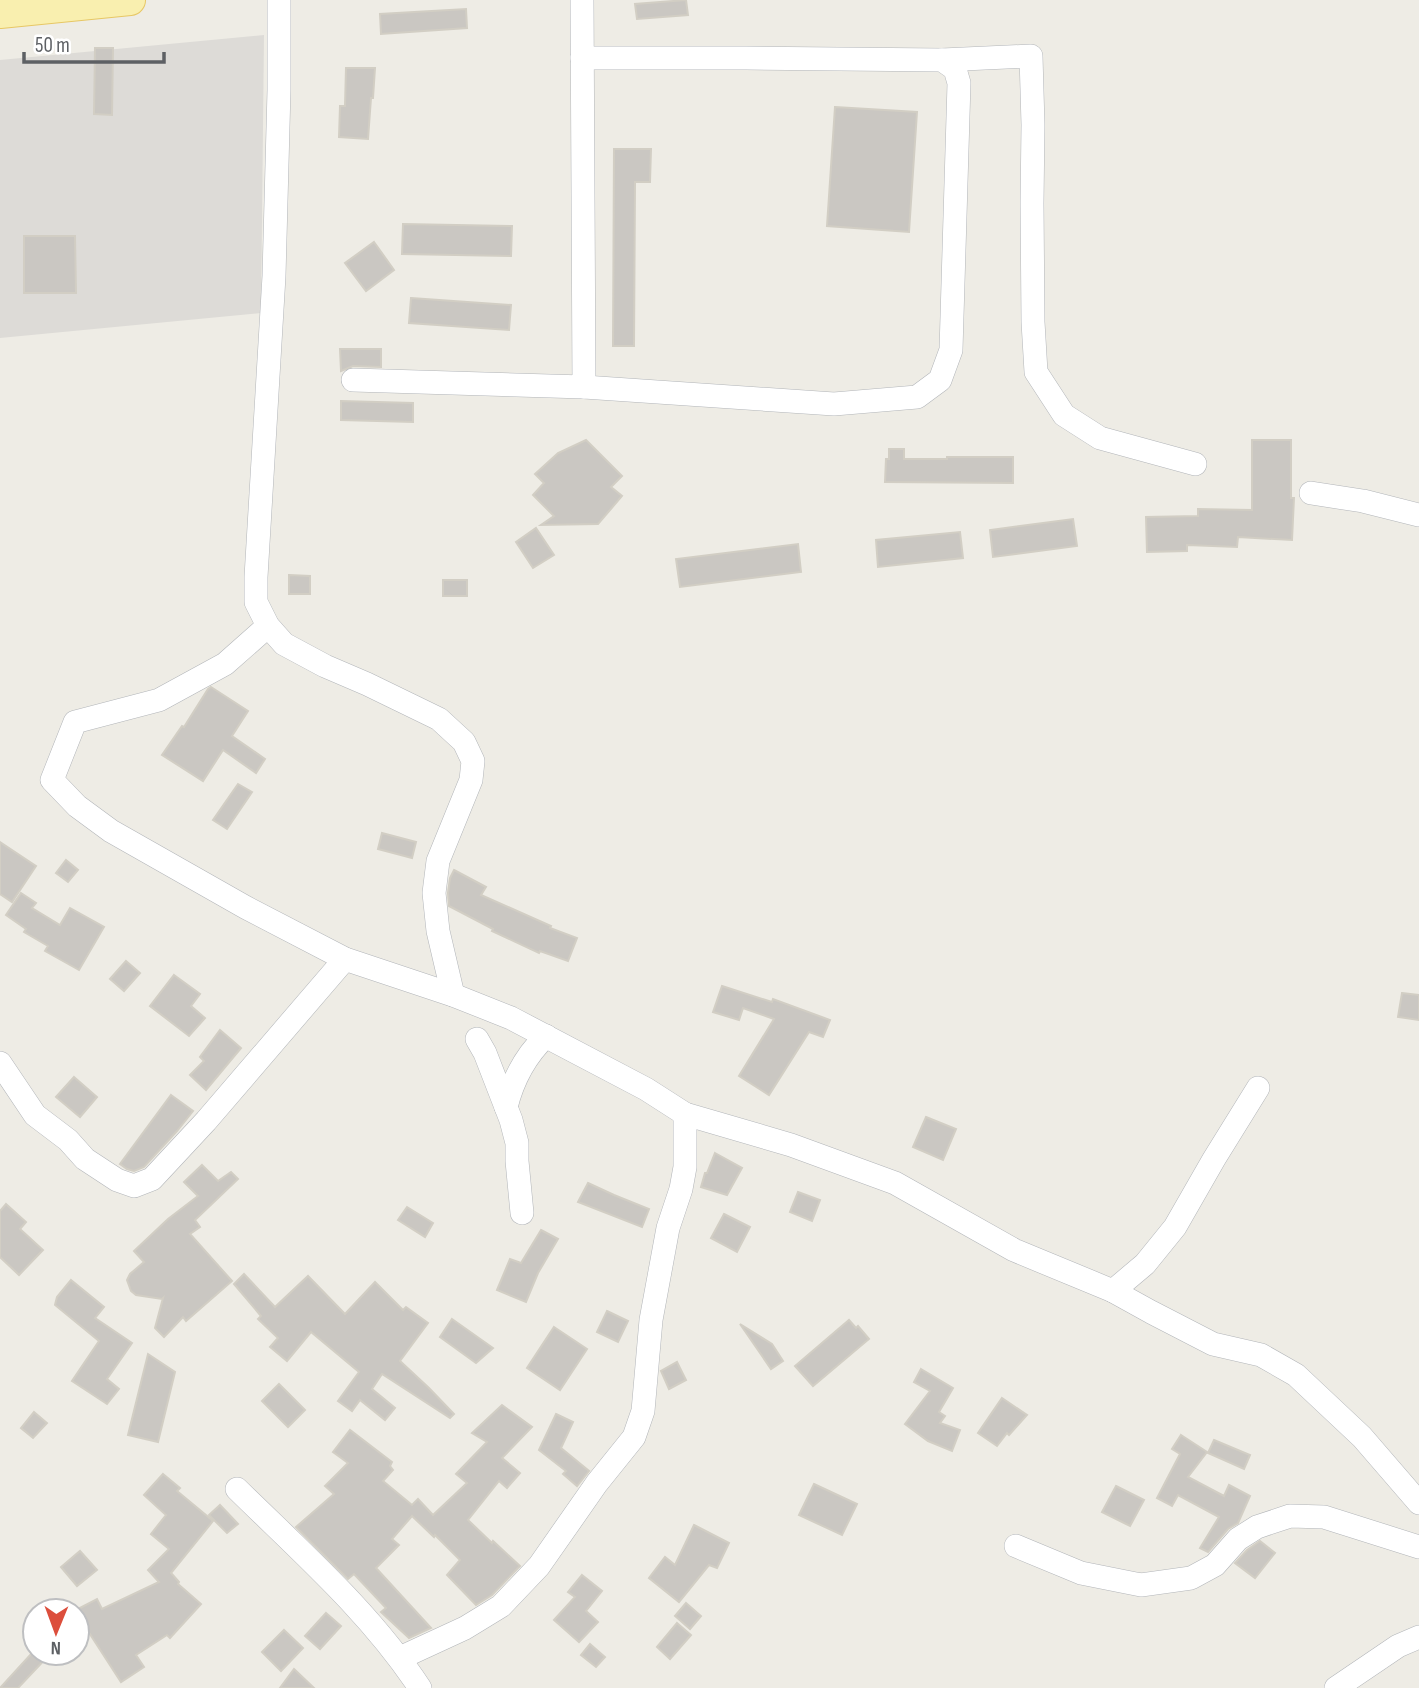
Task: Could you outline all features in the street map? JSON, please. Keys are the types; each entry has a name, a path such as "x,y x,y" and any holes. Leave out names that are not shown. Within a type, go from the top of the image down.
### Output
{"main road":[{"path":"0,13 130,0"}],"street":[{"path":"279,0 274,276 256,602 268,626 284,643 325,666 439,719 464,742 473,761 471,780 438,861 434,893 438,931 453,995"},
{"path":"582,0 584,387"},
{"path":"582,58 942,60 1031,56 1033,322 1036,372 1064,415 1100,438 1195,464"},
{"path":"353,380 584,387 834,404 917,397 940,380 951,350 959,83 955,69 942,60"},
{"path":"1311,493 1363,500 1419,515"},
{"path":"268,626 225,664 159,700 75,722 52,780 77,806 111,831 245,907 345,959 453,995 511,1018 646,1089 685,1114 791,1145 895,1183 1014,1250 1113,1291 1213,1344 1261,1355 1296,1375 1362,1437 1419,1503"},
{"path":"0,1063 35,1115 68,1140 85,1160 117,1180 134,1186 152,1179 206,1121 345,959"},
{"path":"506,1107 511,1088 523,1064 546,1036"},
{"path":"477,1039 506,1107 517,1143 522,1213"},
{"path":"1113,1291 1145,1264 1175,1227 1258,1088"},
{"path":"400,1658 465,1629 501,1606 539,1566 597,1483 634,1437 643,1410 651,1320 668,1228 685,1167 685,1114"},
{"path":"237,1489 345,1594 400,1658 420,1688"},
{"path":"1016,1546 1081,1573 1141,1585 1191,1578 1215,1564 1238,1539 1257,1527 1290,1516 1324,1517 1419,1547"},
{"path":"1336,1688 1398,1646 1419,1637"}],"shaded area":[{"path":"264,35 261,313 0,338 0,60"}],"building":[{"path":"686,0 688,15 637,19 635,4"},
{"path":"466,9 467,28 381,34 380,14"},
{"path":"95,48 113,48 112,115 94,114"},
{"path":"346,68 375,68 368,139 339,137 340,106 345,106"},
{"path":"835,107 917,112 909,232 827,226"},
{"path":"614,149 651,149 650,182 635,182 634,346 613,346"},
{"path":"403,224 512,226 511,256 402,254"},
{"path":"24,236 75,236 76,293 24,293"},
{"path":"374,242 394,270 366,291 345,263"},
{"path":"411,298 511,305 509,330 409,323"},
{"path":"340,349 381,349 381,367 353,366 341,371"},
{"path":"341,401 413,403 413,422 341,420"},
{"path":"586,440 622,476 611,487 622,496 598,524 541,525 554,516 533,495 544,483 535,474 558,453"},
{"path":"1252,440 1291,440 1291,498 1294,498 1292,540 1238,537 1237,547 1187,545 1187,551 1147,552 1146,517 1198,516 1198,509 1252,510"},
{"path":"889,449 904,449 904,459 1013,457 1013,483 885,482"},
{"path":"1073,519 1077,546 993,557 990,530"},
{"path":"536,528 554,555 533,568 516,542"},
{"path":"960,532 963,558 878,567 876,540"},
{"path":"798,544 801,572 680,587 676,559"},
{"path":"289,575 310,576 310,594 289,594"},
{"path":"443,580 467,580 467,596 443,596"},
{"path":"211,687 248,711 232,736 265,759 256,773 223,750 203,781 162,755"},
{"path":"238,784 252,792 227,829 213,820"},
{"path":"382,833 416,842 412,858 378,849"},
{"path":"0,842 36,866 12,902 0,894"},
{"path":"66,860 78,870 68,882 56,873"},
{"path":"454,870 486,887 481,895 577,938 568,961 540,951 539,953 492,931 493,929 449,906 450,878"},
{"path":"21,893 36,903 32,908 60,925 70,908 104,927 79,970 45,951 48,946 24,932 26,929 6,915"},
{"path":"126,961 140,973 124,991 110,979"},
{"path":"174,975 200,994 191,1006 205,1018 189,1036 150,1006"},
{"path":"722,986 772,1002 773,999 830,1020 823,1037 809,1032 769,1095 739,1076 774,1019 743,1008 739,1020 713,1012"},
{"path":"1402,993 1419,995 1419,1020 1398,1017"},
{"path":"220,1030 241,1048 206,1090 190,1075 204,1061 200,1057"},
{"path":"74,1077 97,1097 80,1117 56,1097"},
{"path":"171,1095 193,1111 144,1167 134,1171 127,1169 120,1164"},
{"path":"926,1117 956,1129 943,1160 913,1147"},
{"path":"715,1153 742,1168 727,1195 701,1187"},
{"path":"202,1165 218,1181 231,1172 238,1179 195,1220 200,1227 190,1234 232,1281 186,1321 183,1317 164,1337 155,1328 163,1298 136,1295 131,1291 127,1280 144,1262 134,1251 168,1219 198,1196 184,1182"},
{"path":"588,1183 649,1209 642,1227 578,1202"},
{"path":"798,1192 820,1200 812,1221 790,1212"},
{"path":"6,1204 26,1222 20,1229 43,1250 19,1275 0,1257 0,1211"},
{"path":"407,1207 433,1223 425,1237 398,1220"},
{"path":"724,1214 750,1227 737,1252 711,1238"},
{"path":"541,1230 558,1239 538,1273 526,1302 497,1290 510,1259 521,1263"},
{"path":"244,1274 275,1307 308,1276 345,1314 375,1282 403,1310 406,1307 428,1323 400,1361 454,1414 450,1418 382,1374 372,1389 395,1408 385,1420 360,1400 352,1411 338,1401 359,1372 311,1332 287,1361 270,1347 278,1338 258,1319 261,1316 234,1284"},
{"path":"71,1280 104,1307 95,1318 132,1343 107,1379 119,1389 107,1404 72,1381 99,1341 55,1305 57,1297"},
{"path":"607,1311 628,1321 618,1342 597,1332"},
{"path":"452,1319 493,1348 476,1363 440,1337"},
{"path":"849,1320 869,1339 813,1386 795,1366"},
{"path":"740,1324 772,1344 783,1361 771,1369"},
{"path":"554,1327 587,1349 560,1390 527,1368"},
{"path":"148,1354 175,1372 158,1442 128,1435"},
{"path":"677,1362 686,1380 669,1389 661,1371"},
{"path":"921,1369 953,1388 939,1412 945,1416 940,1423 960,1430 952,1451 928,1441 905,1424 930,1391 914,1382"},
{"path":"279,1384 305,1410 288,1427 262,1401"},
{"path":"1002,1398 1027,1415 997,1446 978,1433"},
{"path":"502,1405 532,1427 502,1458 520,1473 507,1488 499,1481 468,1520 520,1566 492,1595 476,1605 447,1575 460,1560 412,1516 392,1539 399,1545 376,1568 431,1628 409,1638 381,1612 386,1608 354,1574 348,1579 296,1527 334,1494 325,1486 348,1463 333,1452 350,1430 392,1462 390,1466 393,1470 383,1481 412,1505 418,1499 433,1515 467,1483 456,1474 487,1442 472,1433"},
{"path":"34,1412 47,1423 33,1438 21,1428"},
{"path":"556,1414 573,1422 561,1448 589,1471 577,1486 563,1474 566,1471 539,1450"},
{"path":"1181,1435 1207,1452 1188,1477 1224,1496 1229,1485 1250,1496 1238,1523 1228,1529 1208,1552 1200,1548 1219,1517 1178,1495 1172,1506 1157,1498 1180,1454 1172,1449"},
{"path":"1214,1440 1250,1455 1244,1469 1208,1453"},
{"path":"163,1474 180,1488 177,1491 213,1521 171,1573 178,1584 201,1604 170,1638 167,1635 136,1655 144,1667 121,1682 91,1636 91,1602 97,1599 102,1609 159,1582 148,1570 169,1549 151,1534 166,1515 144,1495"},
{"path":"814,1484 857,1504 842,1535 799,1515"},
{"path":"1116,1486 1144,1500 1130,1526 1102,1512"},
{"path":"220,1505 238,1524 227,1533 209,1515"},
{"path":"694,1525 729,1543 717,1568 709,1565 679,1602 649,1578 665,1557 675,1565"},
{"path":"1260,1541 1275,1553 1255,1578 1235,1563"},
{"path":"80,1551 97,1570 77,1586 61,1567"},
{"path":"582,1575 602,1591 586,1611 598,1622 579,1642 554,1620 575,1597 568,1592"},
{"path":"686,1603 701,1616 690,1629 675,1616"},
{"path":"326,1613 341,1626 320,1649 305,1636"},
{"path":"677,1623 691,1635 670,1659 657,1647"},
{"path":"284,1630 303,1648 281,1671 262,1652"},
{"path":"590,1644 605,1657 596,1667 581,1655"},
{"path":"21,1665 38,1667 18,1688 0,1688"},
{"path":"294,1669 314,1688 280,1688"}]}
